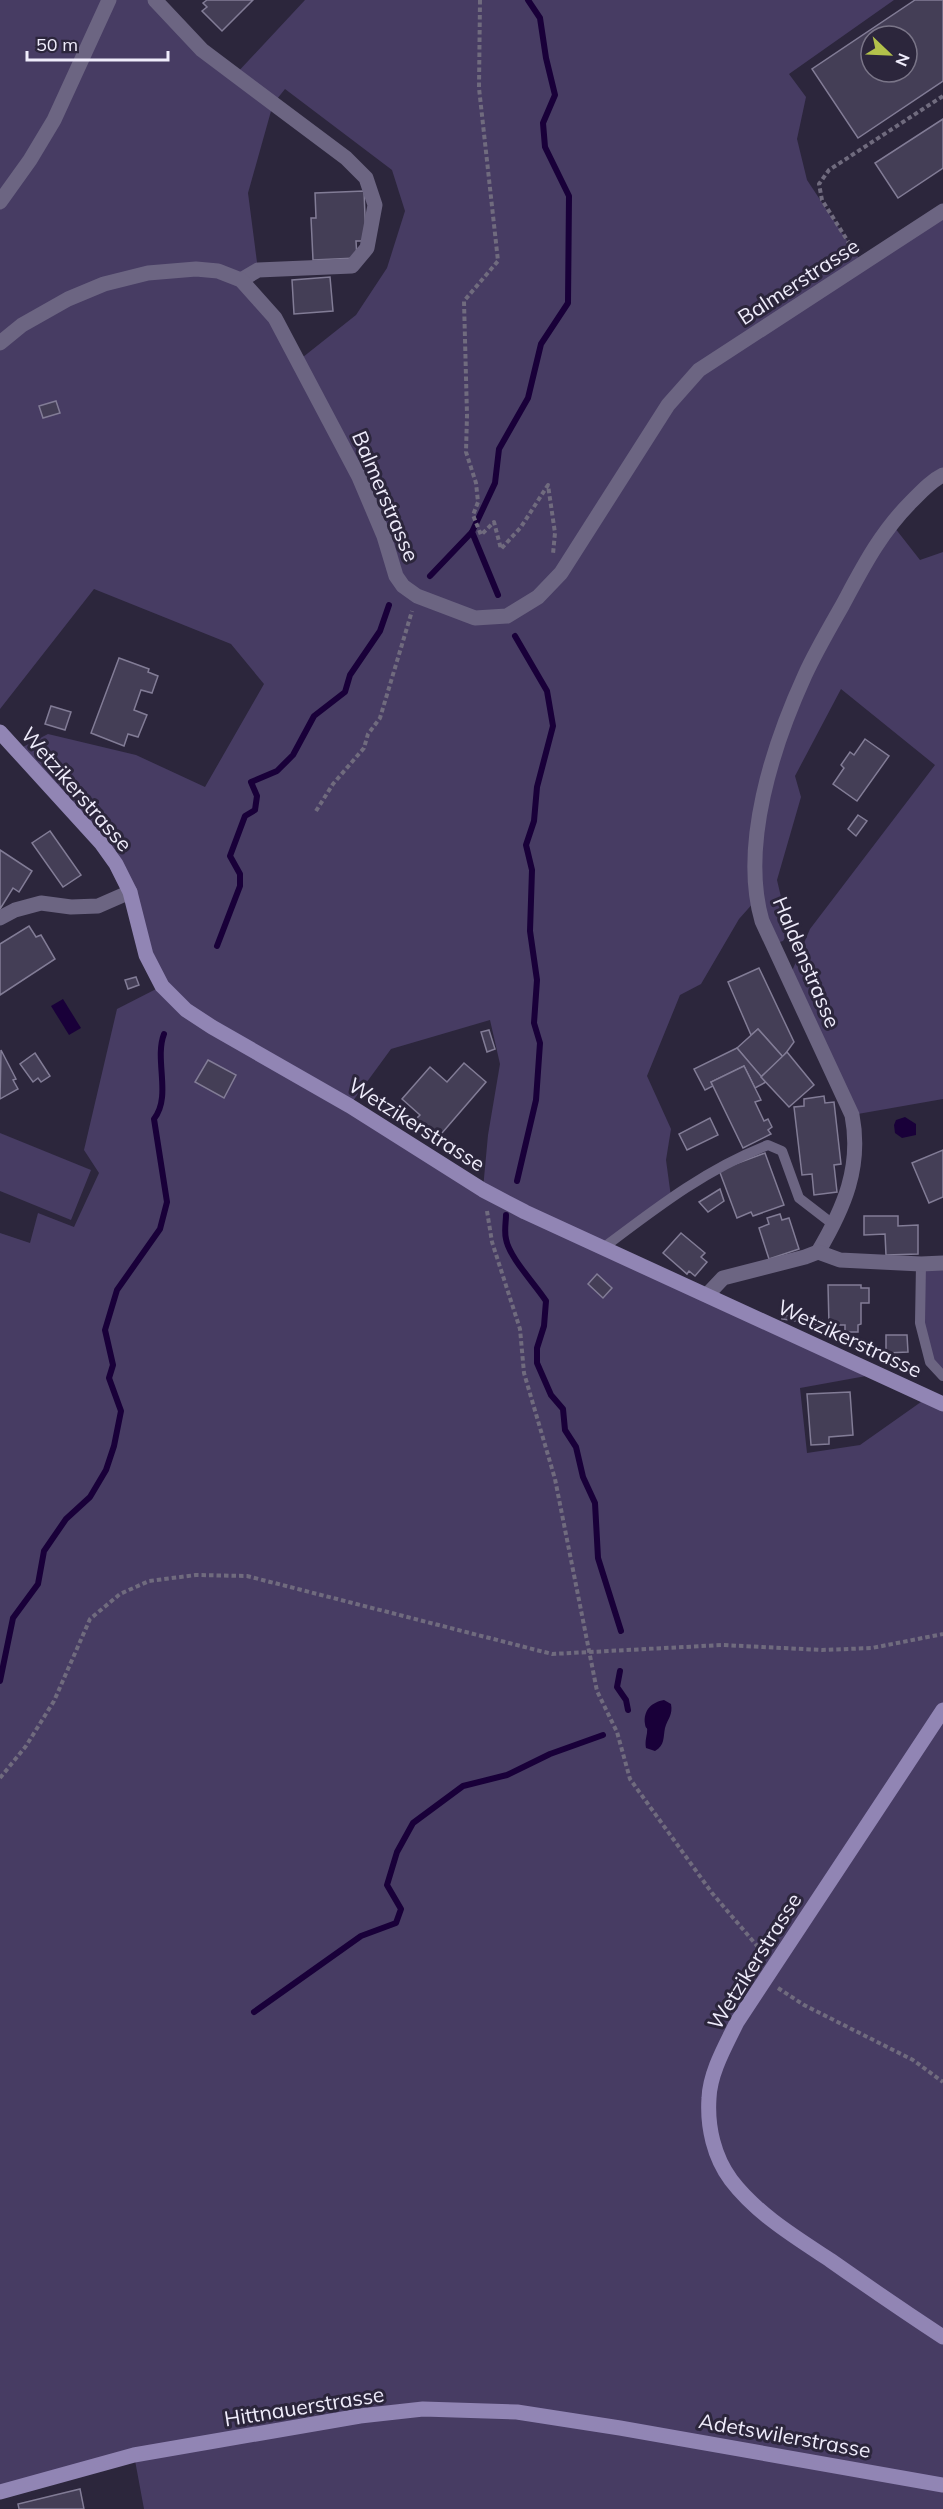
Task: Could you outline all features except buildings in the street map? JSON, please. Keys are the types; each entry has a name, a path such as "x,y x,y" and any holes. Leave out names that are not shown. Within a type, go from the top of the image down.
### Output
{"street":[{"path":"0,202 30,160 54,120 110,0"},
{"path":"0,343 22,325 68,299 104,284 148,273 196,269 218,271 242,280 258,270 352,266 367,248 375,205 366,178 346,158 202,50 155,0"},
{"name":"Balmerstrasse","path":"242,280 275,318 359,477 384,536 396,576 403,586 417,596 475,618 507,615 538,597 561,573 668,405 699,370 943,211"},
{"name":"Haldenstrasse","path":"818,1252 834,1225 851,1181 856,1159 857,1137 852,1115 762,921 756,900 754,874 760,813 778,743 805,675 869,554 891,523 933,480 943,474"},
{"name":"Wetzikerstrasse","path":"0,732 101,843 116,864 130,892 146,955 162,986 186,1010 350,1106 483,1190 603,1248 943,1404"},
{"path":"0,918 15,910 41,903 71,907 98,906 130,892"},
{"path":"707,1295 723,1278 818,1252 840,1260 943,1263"},
{"name":"Wetzikerstrasse","path":"943,1710 737,2022 718,2063 709,2096 710,2128 715,2150 730,2178 764,2214 943,2337"},
{"name":"Hittnauerstrasse","path":"0,2492 134,2455 360,2416 423,2409 517,2412 620,2428"},
{"name":"Adetswilerstrasse","path":"620,2428 943,2485"}],"lane":[{"path":"603,1248 671,1197 720,1166 768,1145 782,1151 800,1198 834,1225"},
{"path":"921,1264 920,1323 930,1362 943,1376"}],"path":[{"path":"480,0 479,88 498,261 464,301 467,415 465,452 476,483 478,502 473,515 481,535 494,522 501,549 521,527 548,485 555,533 552,559 561,573"},
{"path":"862,264 822,200 819,184 830,170 943,96"},
{"path":"316,811 333,784 364,748 368,734 380,718 417,596"},
{"path":"483,1190 492,1242 520,1329 524,1373 555,1479 597,1691 617,1732 630,1779 712,1893 774,1965"},
{"path":"0,1778 26,1746 54,1701 90,1619 120,1594 149,1581 196,1575 247,1576 552,1654 722,1645 822,1650 872,1648 943,1634"},
{"path":"765,1979 804,2005 913,2060 943,2082"}],"shaded area":[{"path":"0,0 155,0 235,75 305,0 894,0 789,74 806,97 797,139 807,180 862,263 943,211 943,475 891,523 920,560 943,552 943,1099 852,1115 789,978 810,929 935,765 841,689 795,776 801,797 777,880 789,931 783,941 773,944 755,901 739,919 701,984 680,995 647,1076 671,1129 666,1160 671,1197 604,1248 877,1374 800,1388 807,1453 860,1445 928,1397 943,1404 943,2509 144,2509 134,2455 0,2492 0,1233 30,1243 38,1213 74,1227 99,1173 84,1150 117,1009 162,986 116,864 17,750 48,734 136,755 205,787 264,684 231,644 94,589 0,709","holes":["285,89 392,170 405,211 387,268 356,315 298,361 242,279 258,270 248,193 273,104","490,1020 500,1064 488,1135 483,1189 350,1105 391,1049"]},
{"path":"63,999 81,1028 69,1035 51,1006"},
{"path":"905,1117 916,1124 916,1135 902,1138 895,1133 894,1125 896,1120"},
{"path":"0,1133 91,1170 71,1220 0,1191"},
{"path":"943,1263 943,1376 930,1362 920,1323 921,1265"},
{"path":"664,1700 671,1704 671,1711 662,1744 655,1751 646,1748 645,1715 652,1705"}],"waterway":[{"path":"498,595 472,532 495,483 499,449 528,398 541,344 568,303 569,196 545,147 543,123 555,95 540,18 528,0"},
{"path":"430,576 472,532"},
{"path":"217,946 240,886 240,874 230,856 245,816 255,810 257,796 251,782 277,771 293,755 314,716 345,692 350,675 380,631 389,605"},
{"path":"515,636 547,691 553,726 537,787 534,821 526,845 532,870 530,931 537,980 534,1023 540,1043 536,1100 517,1181"},
{"path":"0,1681 13,1618 38,1584 44,1551 66,1519 90,1497 106,1470 114,1446 121,1411 109,1378 113,1365 105,1330 117,1290 160,1229 167,1202 154,1119 162,1100 161,1044 164,1034"},
{"path":"506,1215 505,1233 508,1246 546,1301 544,1326 537,1348 537,1363 551,1395 563,1409 565,1430 576,1447 583,1477 595,1503 598,1558 621,1631"},
{"path":"620,1671 617,1687 626,1700 628,1710"},
{"path":"254,2012 361,1936 396,1923 401,1909 387,1885 397,1852 413,1823 463,1786 507,1775 550,1754 603,1735"}]}
